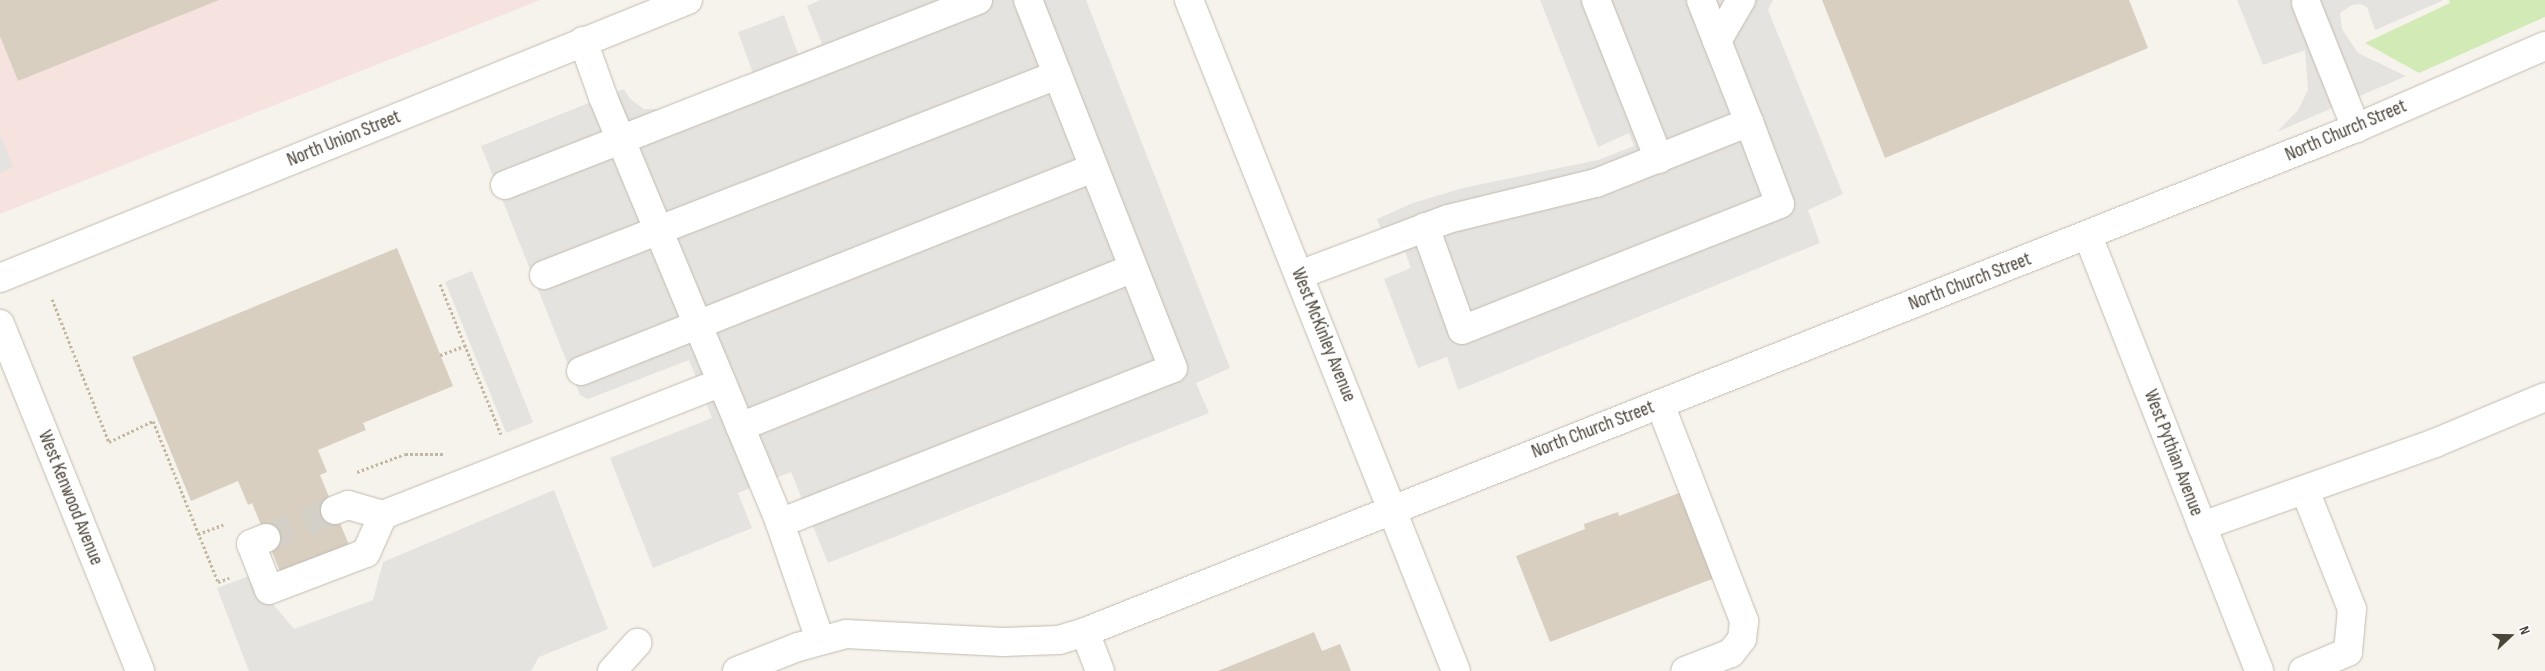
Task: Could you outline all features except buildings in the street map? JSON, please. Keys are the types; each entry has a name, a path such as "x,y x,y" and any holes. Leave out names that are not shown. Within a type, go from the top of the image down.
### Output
{"street":[{"name":"North Union Street","path":"1,274 688,0"},
{"path":"505,185 978,0"},
{"path":"780,523 1172,368 1028,0"},
{"name":"West McKinley Avenue","path":"1189,0 1456,671"},
{"path":"1596,0 1659,159"},
{"path":"1425,227 1462,330 1780,204 1701,0"},
{"path":"1717,41 1741,0"},
{"path":"2309,1 2356,128"},
{"path":"583,42 603,97 623,139 660,228 720,383 780,523 820,640"},
{"name":"North Church Street","path":"737,671 820,640 846,634 1039,641 1085,632 1391,509 2088,236 2356,128 2545,46"},
{"path":"544,275 660,228 1057,75"},
{"path":"1299,275 1425,227 1500,204 1596,183 1749,122"},
{"path":"581,370 1093,168"},
{"name":"West Pythian Avenue","path":"2088,236 2259,671"},
{"path":"740,427 1132,269"},
{"name":"West Kenwood Avenue","path":"0,324 140,671"},
{"path":"334,510 348,505 383,515 720,383"},
{"path":"2202,526 2435,443 2545,397"},
{"path":"1660,404 1744,621 1742,639 1731,653 1685,671"},
{"path":"2303,671 2348,652 2352,609 2305,490"},
{"path":"266,538 251,544 269,590 366,553 383,515"},
{"path":"1085,632 1100,671"},
{"path":"612,671 637,643"}],"path":[{"path":"440,284 503,437 495,440"},
{"path":"52,299 109,442 153,422 198,534"},
{"path":"440,355 465,346"},
{"path":"350,475 405,454 448,454"}],"shaded area":[{"path":"0,0 540,0 0,214"},
{"path":"820,0 1086,0 1230,368 1196,383 1209,413 828,563 791,472 738,493 752,528 653,568 610,458 712,418 689,360 588,399 580,395 481,146 624,89 630,99 644,109 663,109 753,73 738,32 784,15 798,54 822,44 807,6"},
{"path":"1540,0 1773,0 1768,10 1843,194 1808,210 1820,243 1458,390 1447,357 1418,368 1384,279 1411,268 1405,252 1392,257 1377,219 1413,203 1463,188 1598,160 1634,146 1629,133 1598,147"},
{"path":"2237,0 2442,1 2375,30 2367,7 2360,4 2352,5 2340,13 2342,29 2358,53 2406,76 2277,132 2298,110 2308,90 2305,50 2263,65"},
{"path":"0,134 13,167 0,173"},
{"path":"472,271 533,422 506,433 445,282"},
{"path":"554,490 608,629 539,657 531,671 249,671 217,588 249,576 294,629 373,600 383,562"}],"green space":[{"path":"2449,0 2545,0 2545,17 2419,73 2365,43 2450,3"}],"tunnel":[{"path":"266,538 335,510"}]}
